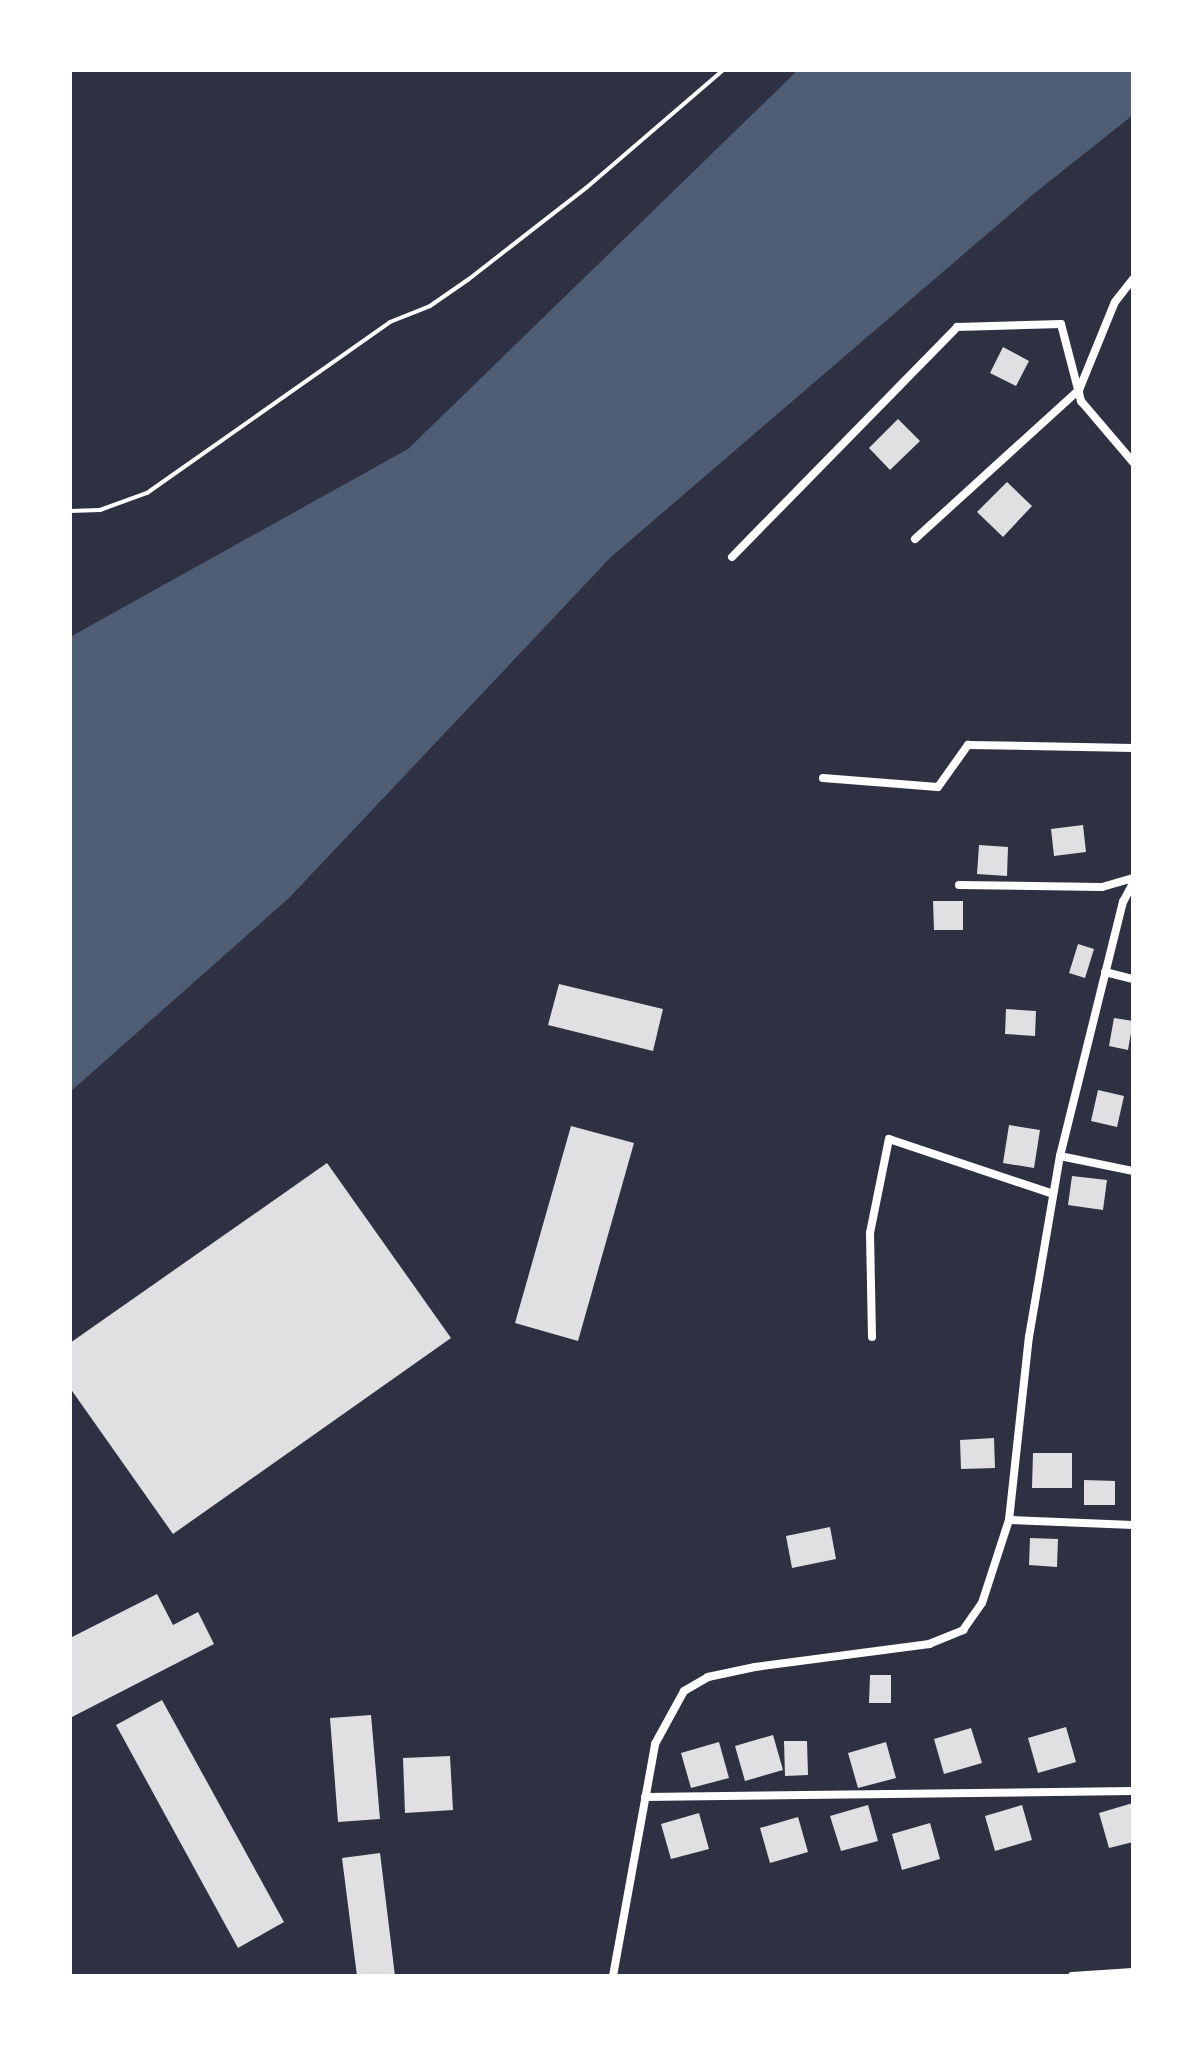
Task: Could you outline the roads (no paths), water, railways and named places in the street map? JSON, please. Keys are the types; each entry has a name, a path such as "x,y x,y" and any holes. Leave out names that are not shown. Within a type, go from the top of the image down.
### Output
{"street":[{"path":"915,539 1079,390 1115,302 1133,279"},
{"path":"732,557 957,327 1061,324 1081,401 1133,462"},
{"path":"823,778 938,787 968,745 1133,748"},
{"path":"613,1976 655,1744 684,1691 708,1677 929,1644 963,1630 982,1603 1009,1520 1029,1337 1060,1156 1105,972 1133,881 1102,887 959,885"},
{"path":"1105,972 1133,979"},
{"path":"872,1337 870,1233 889,1139 1053,1194"},
{"path":"1060,1156 1133,1171"},
{"path":"1009,1520 1133,1525"},
{"path":"645,1797 1133,1791"},
{"path":"1072,1976 1133,1972"}],"water":[{"path":"798,70 1133,70 1133,115 1036,192 611,557 289,898 70,1092 70,637 408,449"}]}
